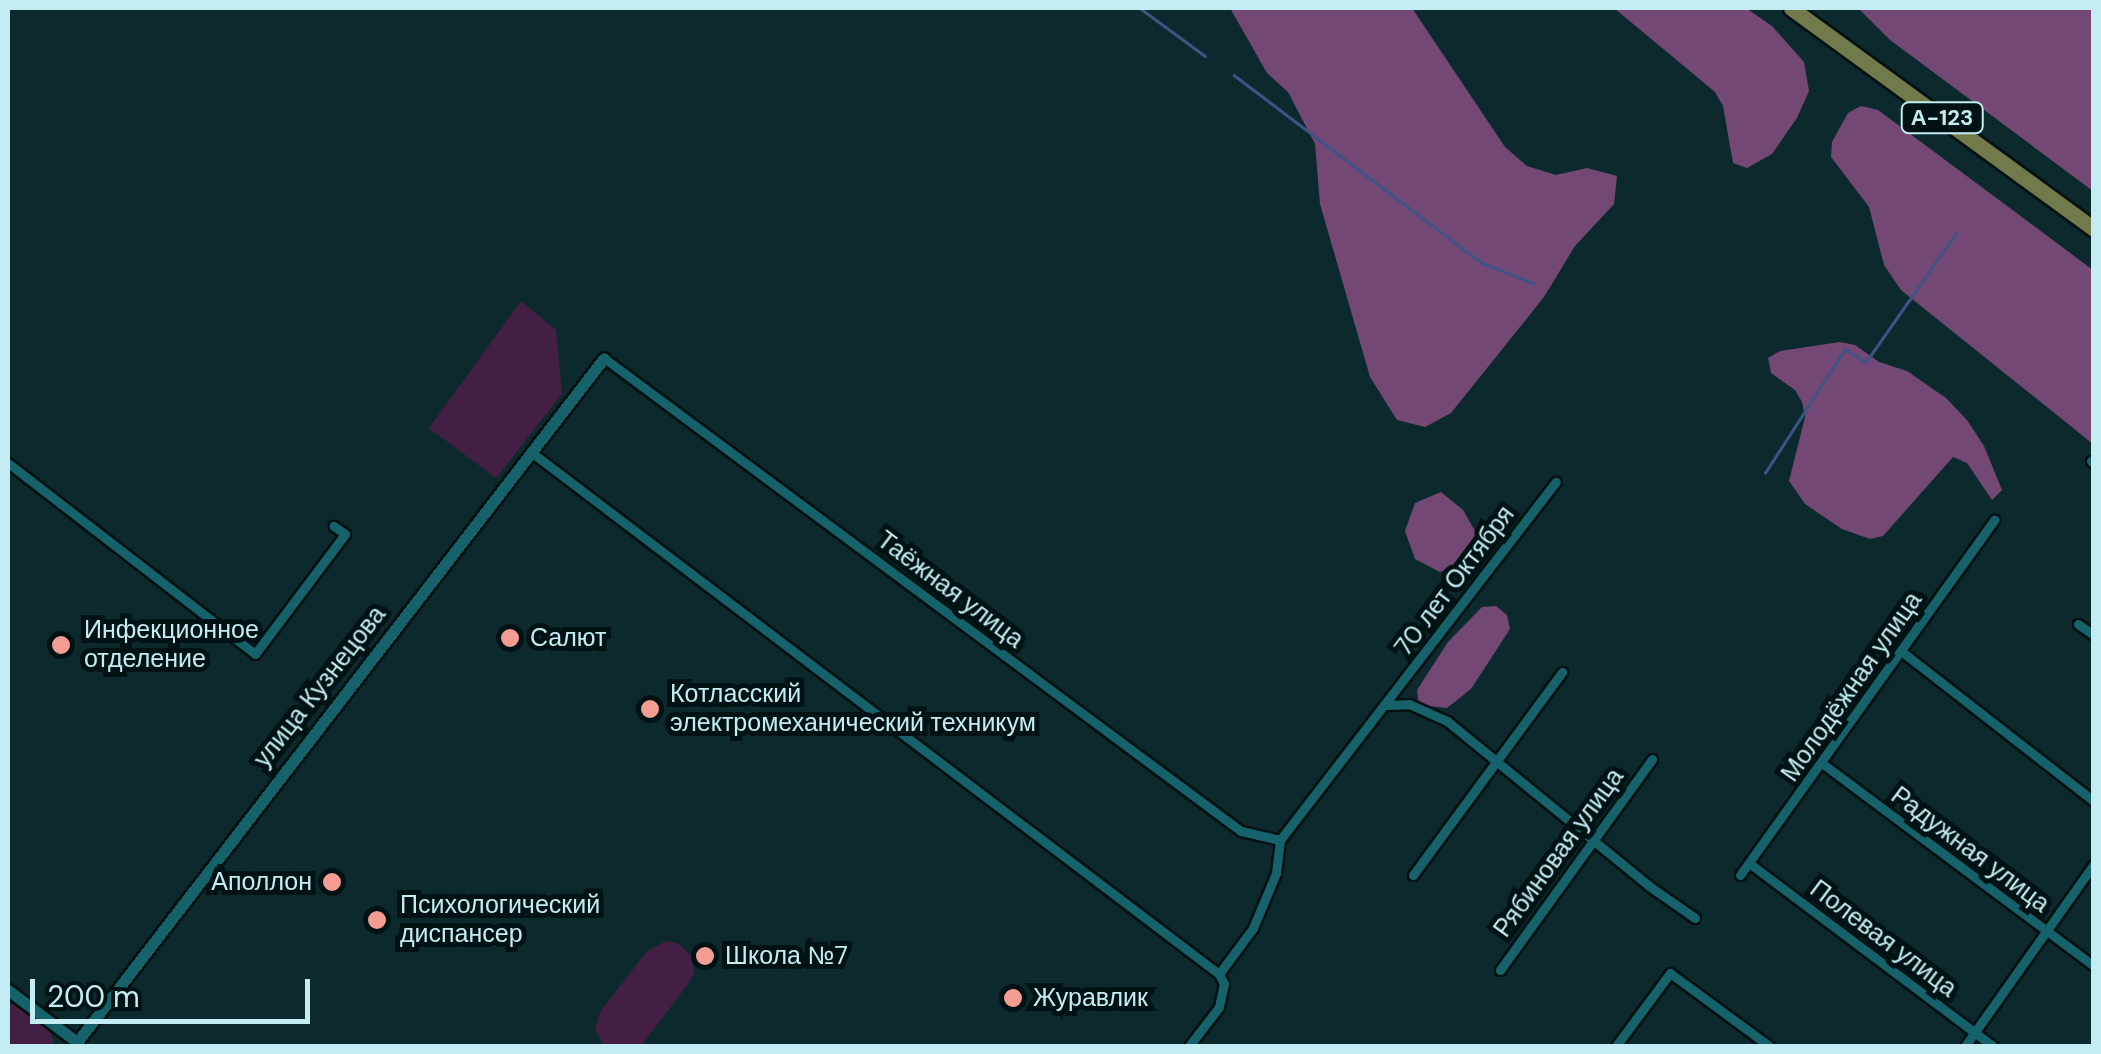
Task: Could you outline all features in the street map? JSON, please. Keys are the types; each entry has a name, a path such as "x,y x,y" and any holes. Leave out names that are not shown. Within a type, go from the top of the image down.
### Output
{"main road":[{"name":"А-123","path":"1791,8 2094,228"}],"street":[{"name":"улица Кузнецова","path":"76,1044 604,358"},
{"name":"Таёжная улица","path":"604,358 1241,831 1280,840"},
{"path":"531,452 1218,974 1224,984 1219,1007 1189,1046"},
{"path":"8,463 255,654 345,534 334,526"},
{"name":"70 лет Октября","path":"1280,840 1556,482"},
{"name":"Молодёжная улица","path":"1740,874 1823,764 1994,520"},
{"path":"2078,624 2094,635"},
{"path":"1901,651 2094,802"},
{"path":"1413,875 1562,672"},
{"path":"1386,705 1409,704 1429,712 1695,918"},
{"name":"Рябиновая улица","path":"1500,970 1591,838 1652,760"},
{"name":"Радужная улица","path":"1823,764 2094,966"},
{"path":"1218,974 1253,928 1276,873 1280,840"},
{"name":"Полевая улица","path":"1748,863 1993,1046"},
{"path":"1965,1046 2094,864"},
{"path":"1616,1046 1670,973 1769,1046"},
{"path":"8,990 76,1044"}],"shaded area":[{"path":"1230,8 1412,8 1505,147 1527,166 1556,175 1587,168 1617,176 1614,204 1575,246 1544,297 1451,413 1425,427 1397,420 1370,377 1320,204 1315,144 1288,92 1267,73"},
{"path":"1614,8 1746,8 1772,26 1804,62 1809,91 1797,118 1772,154 1747,168 1733,163 1723,106 1715,92"},
{"path":"1858,8 2093,8 2093,191 1890,40"},
{"path":"1861,106 1878,110 2093,270 2093,444 1901,290 1884,265 1869,207 1831,157 1832,142 1848,113"},
{"path":"521,301 556,330 562,394 496,478 429,428"},
{"path":"1840,342 1855,345 1879,362 1907,371 1946,398 1984,446 2002,490 1992,500 1967,463 1953,457 1883,536 1870,539 1842,529 1805,504 1789,481 1805,417 1802,402 1795,390 1771,373 1768,358 1780,351"},
{"path":"1441,492 1463,510 1478,536 1469,562 1440,572 1415,559 1405,531 1415,503"},
{"path":"1496,606 1507,615 1510,629 1471,689 1447,708 1419,705 1417,690 1448,642 1482,607"},
{"path":"666,941 677,943 692,956 694,973 689,983 641,1046 603,1046 595,1028 600,1012 647,951"},
{"path":"8,1004 14,1004 51,1031 54,1046 8,1046"}],"waterway":[{"path":"1140,8 1205,56"},
{"path":"1234,75 1482,263 1533,283"},
{"path":"1765,473 1845,349 1866,362 1956,233"}],"place":[{"name":"Салют","path":"510,638"},
{"name":"Инфекционное отделение","path":"61,645"},
{"name":"Котласский электромеханический техникум","path":"650,709"},
{"name":"Аполлон","path":"332,882"},
{"name":"Психологический диспансер","path":"377,920"},
{"name":"Школа №7","path":"705,956"},
{"name":"Журавлик","path":"1013,998"}]}
